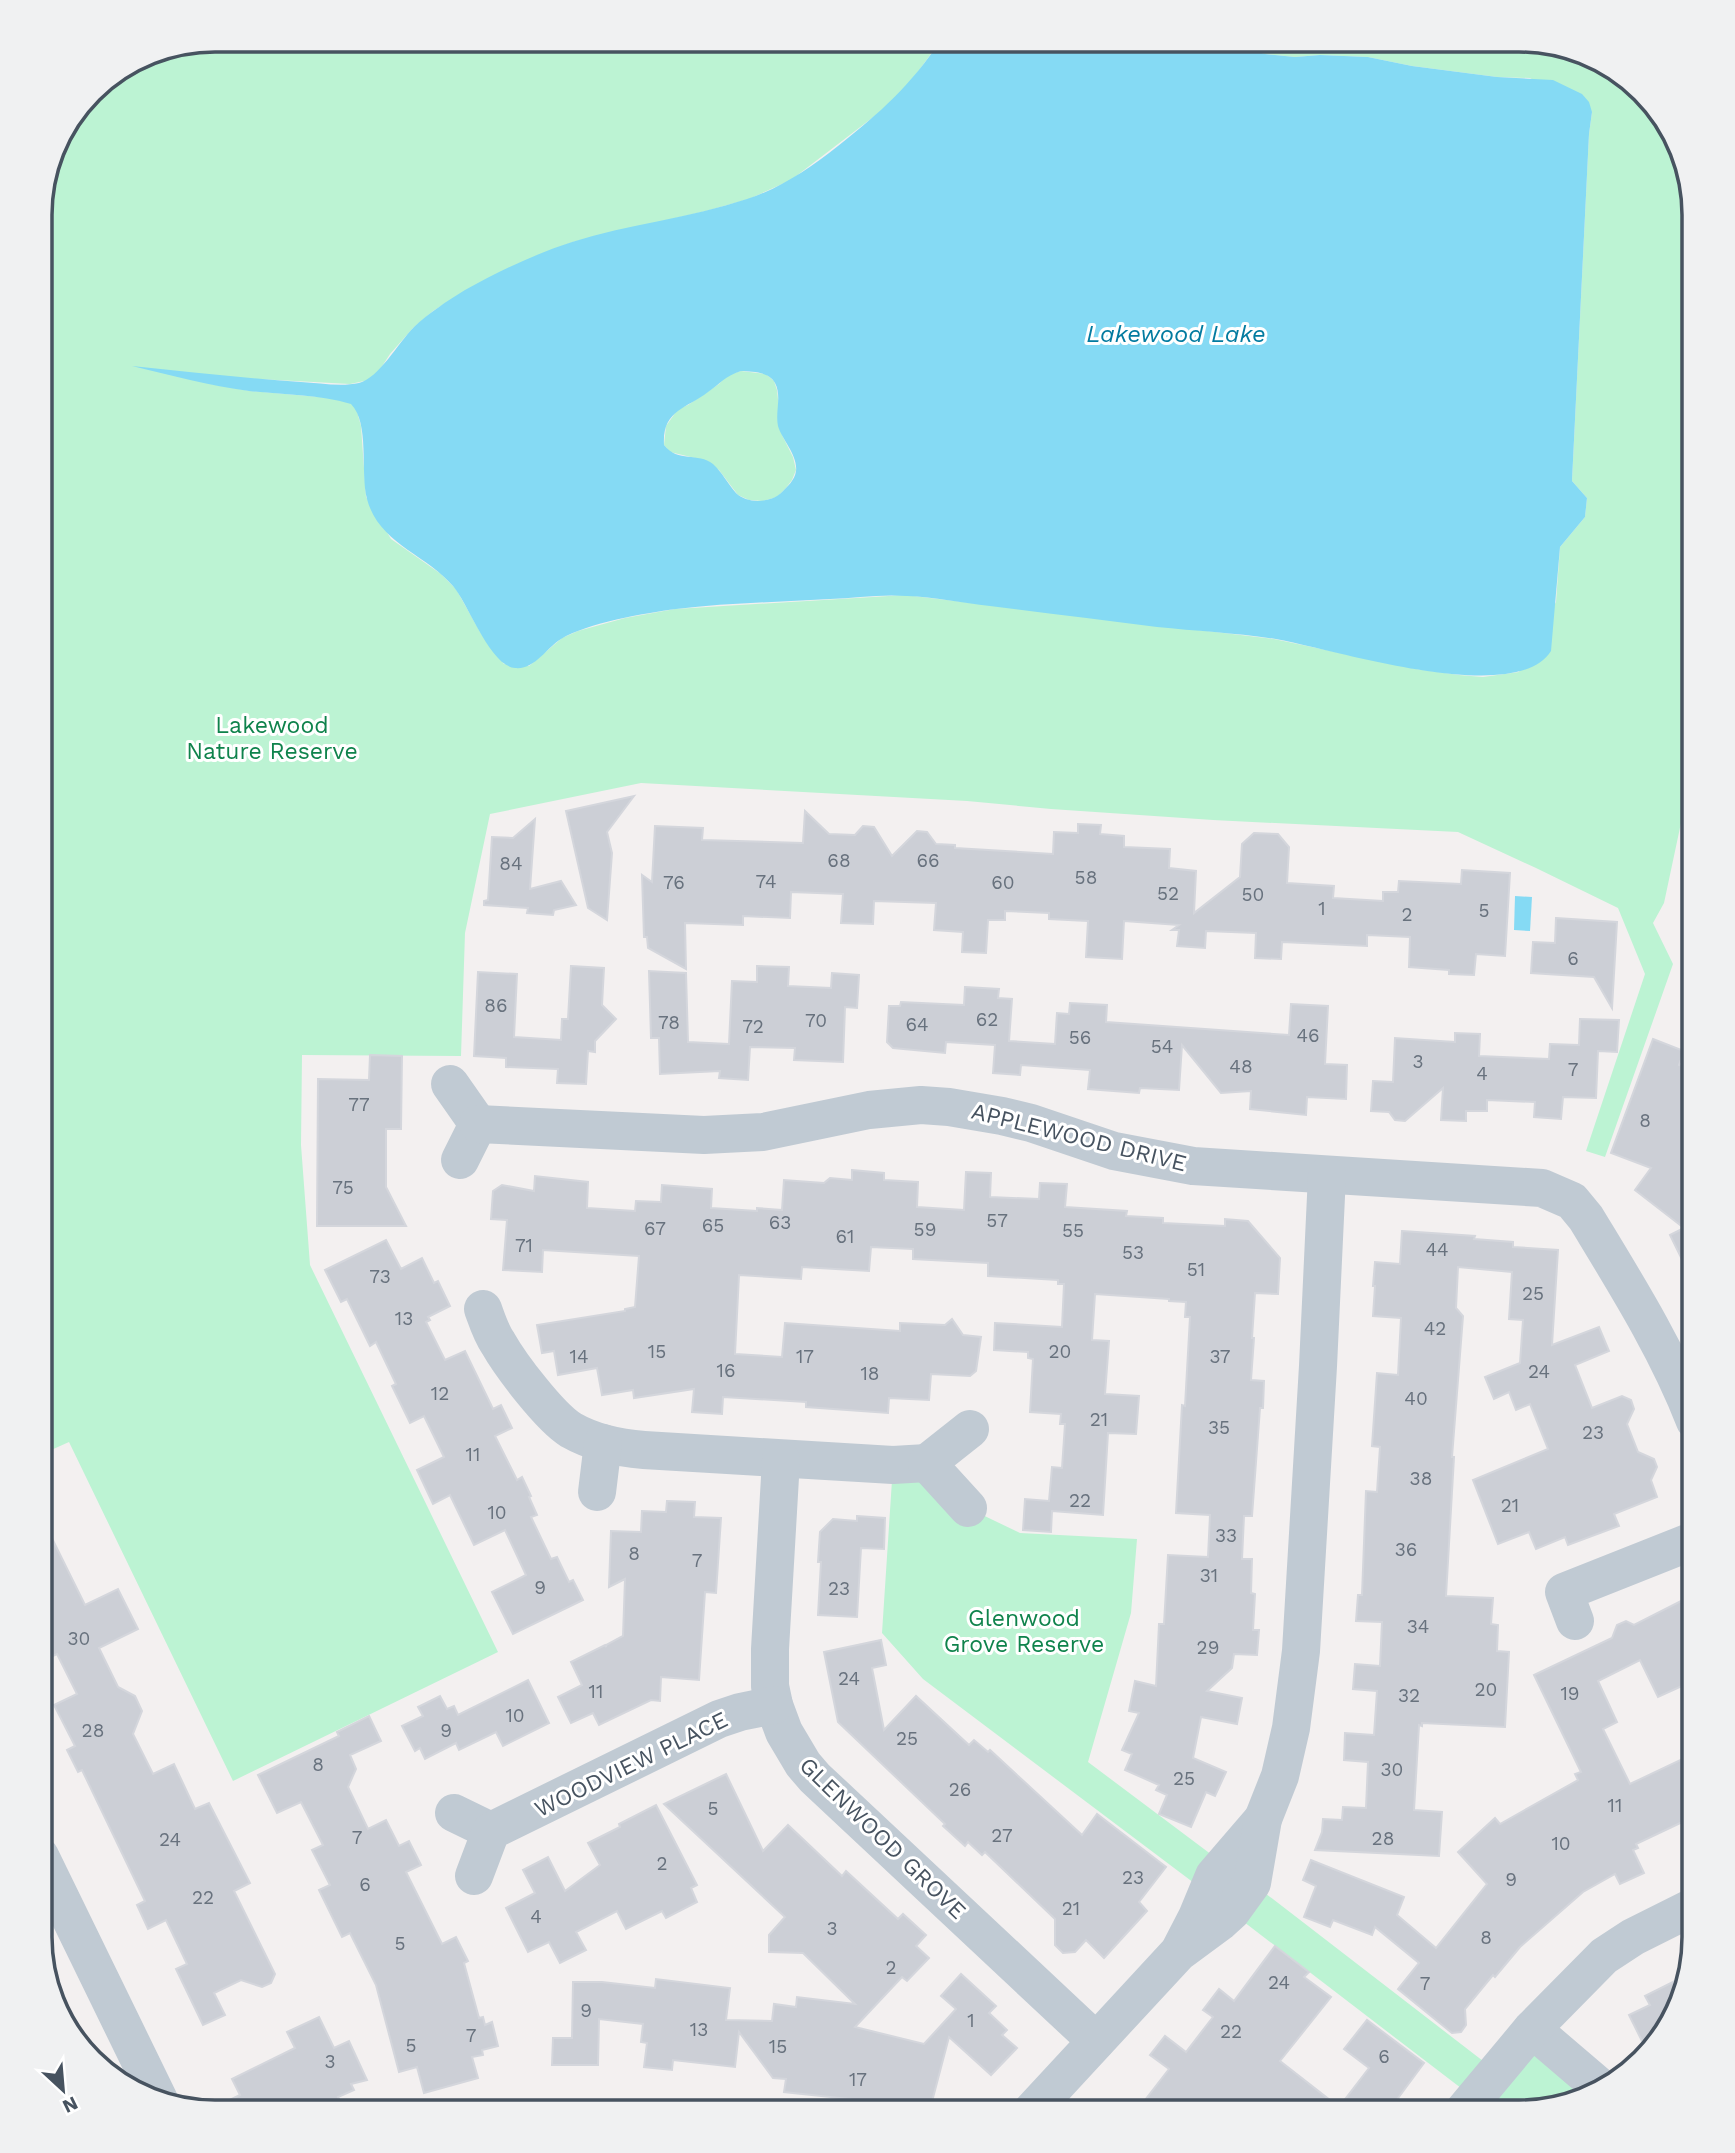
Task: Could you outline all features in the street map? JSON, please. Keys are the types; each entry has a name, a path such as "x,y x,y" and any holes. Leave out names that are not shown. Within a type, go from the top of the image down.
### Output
{"street":[{"path":"450,1084 478,1124 460,1160"},
{"name":"APPLEWOOD DRIVE","path":"478,1124 704,1135 762,1132 869,1110 898,1106 931,1106 1002,1116 1141,1157 1193,1166 1519,1185 1551,1190 1572,1201 1587,1218 1682,1388"},
{"path":"1042,2100 1178,1953 1214,1877 1263,1819 1283,1765 1298,1685 1327,1175"},
{"path":"482,1309 497,1342 548,1409 568,1428 603,1443 624,1448 781,1460 893,1465 927,1463 970,1429"},
{"path":"597,1492 603,1443"},
{"name":"GLENWOOD GROVE","path":"781,1460 770,1686 774,1705 792,1748 816,1778 1096,2041"},
{"path":"927,1463 968,1508"},
{"path":"1557,1602 1682,1546"},
{"name":"WOODVIEW PLACE","path":"491,1831 719,1719 774,1705"},
{"path":"454,1813 491,1831 474,1876"},
{"path":"52,1881 154,2088"},
{"path":"1473,2100 1532,2029 1604,1956 1633,1937 1682,1912"},
{"path":"1532,2029 1595,2082"}],"green space":[{"name":"Lakewood Nature Reserve","path":"205,53 932,53 889,105 791,180 749,199 573,242 536,256 465,291 433,311 413,328 369,380 350,384 258,379 211,384 250,391 331,398 351,403 356,408 361,426 366,497 391,539 441,574 456,589 480,632 504,664 529,666 562,638 578,631 625,618 675,609 905,595 1274,639 1416,669 1483,677 1519,672 1556,602 1560,547 1585,517 1587,498 1572,481 1592,112 1530,78 1497,77 1412,66 1368,57 1295,57 1262,53 1530,53 1551,56 1572,61 1601,74 1619,86 1642,108 1661,134 1670,153 1681,194 1682,818 1664,903 1653,923 1673,964 1605,1157 1586,1151 1645,974 1618,908 1458,832 1213,820 967,801 641,783 490,814 465,933 461,1056 302,1055 301,1145 310,1265 498,1652 233,1781 69,1442 52,1449 53,205 58,173 69,143 86,116 108,93 134,74 153,65 173,58"},
{"path":"741,371 766,374 774,381 782,435 796,470 792,480 777,497 763,501 749,500 738,495 719,470 695,458 670,452 664,445 666,426 678,409 719,384 727,375"},
{"name":"Glenwood Grove Reserve","path":"893,1465 968,1508 1020,1533 1137,1539 1131,1613 1088,1762 1224,1864 1206,1892 923,1679 882,1633"},
{"path":"1252,1883 1496,2071 1532,2029 1595,2082 1572,2092 1541,2099 1472,2100 1474,2098 1231,1912"}],"water":[{"name":"Lakewood Lake","path":"931,53 1262,53 1295,57 1368,57 1412,66 1497,77 1553,80 1582,94 1589,102 1592,112 1572,481 1587,498 1585,517 1560,547 1551,651 1531,667 1501,675 1463,675 1379,662 1276,639 888,595 714,605 633,616 572,633 529,666 515,668 506,665 488,646 453,586 430,565 392,538 373,514 365,488 361,423 351,404 313,397 234,389 132,366 330,384 359,383 381,367 414,327 465,290 544,252 572,242 725,206 760,194 795,177 817,162 868,122 906,85","holes":["741,371 769,376 775,383 778,393 778,426 796,465 795,474 788,486 781,493 765,500 741,497 713,464 701,458 675,454 664,445 667,424 677,412 727,377"]},
{"path":"1515,896 1532,897 1530,931 1514,930"}],"building":[{"path":"634,796 607,832 612,853 607,920 588,908 566,811"},
{"path":"805,811 829,834 855,835 863,826 874,827 892,856 917,831 927,832 936,844 955,845 955,848 1053,854 1054,832 1078,833 1078,824 1101,825 1100,834 1124,836 1124,847 1170,849 1169,868 1196,871 1194,913 1240,877 1242,844 1254,833 1278,834 1289,847 1287,883 1334,886 1333,898 1383,901 1383,892 1398,892 1399,881 1461,884 1462,870 1510,873 1505,956 1476,954 1474,975 1449,974 1449,970 1409,967 1410,937 1367,935 1367,946 1282,942 1281,959 1255,958 1256,933 1206,931 1205,948 1177,946 1179,930 1172,930 1179,925 1124,921 1122,959 1086,957 1088,921 1049,919 1049,913 1005,911 1005,920 988,920 986,953 962,952 963,932 934,930 936,903 874,901 873,924 841,923 843,894 791,892 790,918 743,916 743,925 685,923 686,969 648,948 647,937 644,937 642,875 652,882 655,826 703,828 702,840 803,843"},
{"path":"535,819 530,889 561,881 576,905 554,910 553,915 527,913 528,908 484,905 484,901 488,900 492,837 513,838"},
{"path":"1556,918 1617,922 1612,1008 1594,977 1531,973 1533,942 1555,943"},
{"path":"571,966 604,968 602,1005 616,1019 595,1041 595,1052 588,1051 586,1084 557,1083 558,1069 506,1067 506,1058 474,1056 478,972 517,974 514,1037 561,1040 562,1019 568,1019"},
{"path":"757,966 789,967 788,986 831,988 832,973 859,975 857,1008 845,1007 843,1062 794,1060 795,1048 750,1047 748,1080 719,1078 720,1071 660,1074 659,1038 651,1038 649,971 686,973 688,1042 729,1044 732,981 757,982"},
{"path":"965,987 999,989 998,998 1012,999 1009,1041 1055,1044 1057,1013 1069,1014 1070,1003 1107,1005 1106,1022 1289,1035 1291,1004 1328,1006 1325,1064 1347,1065 1346,1099 1307,1097 1306,1115 1250,1109 1251,1091 1221,1093 1182,1045 1179,1090 1140,1088 1139,1093 1088,1089 1090,1070 1021,1065 1020,1075 993,1073 995,1045 946,1042 945,1053 893,1048 887,1042 889,1006 900,1006 901,1002 964,1005"},
{"path":"1580,1019 1619,1020 1617,1052 1598,1051 1596,1098 1563,1097 1561,1119 1534,1117 1535,1102 1487,1100 1487,1111 1466,1111 1466,1121 1441,1120 1443,1088 1405,1121 1395,1120 1389,1112 1371,1111 1373,1081 1393,1082 1395,1038 1455,1042 1455,1033 1480,1034 1479,1056 1549,1059 1550,1044 1579,1045"},
{"path":"1653,1039 1682,1050 1679,1065 1682,1066 1682,1226 1635,1190 1651,1168 1611,1153"},
{"path":"370,1055 402,1056 401,1129 386,1129 386,1187 406,1226 317,1226 318,1079 369,1080"},
{"path":"852,1170 884,1173 884,1180 918,1182 917,1207 964,1210 966,1172 991,1173 990,1197 1039,1199 1040,1183 1067,1184 1065,1207 1127,1211 1126,1216 1163,1218 1163,1223 1225,1226 1225,1219 1248,1221 1280,1258 1278,1294 1255,1293 1252,1338 1251,1380 1264,1381 1263,1408 1260,1408 1252,1516 1244,1516 1242,1559 1252,1559 1251,1593 1255,1594 1253,1630 1259,1630 1257,1655 1234,1654 1232,1668 1207,1691 1242,1698 1237,1724 1201,1717 1193,1758 1226,1772 1215,1796 1206,1792 1191,1827 1159,1814 1167,1795 1156,1790 1159,1785 1125,1770 1132,1754 1122,1750 1139,1713 1129,1711 1135,1681 1156,1686 1159,1624 1164,1624 1168,1555 1208,1557 1210,1515 1176,1513 1190,1317 1185,1317 1186,1302 1095,1294 1092,1340 1109,1341 1105,1394 1139,1396 1136,1434 1108,1433 1103,1515 1052,1511 1051,1532 1023,1530 1025,1499 1049,1501 1052,1467 1062,1468 1065,1424 1060,1424 1061,1414 1030,1412 1033,1359 1028,1358 1028,1352 994,1350 995,1323 1062,1327 1064,1284 1058,1284 1058,1280 988,1276 988,1263 913,1259 913,1249 871,1247 869,1271 802,1267 801,1279 739,1275 735,1354 782,1357 785,1323 900,1331 900,1323 945,1325 952,1319 963,1335 981,1337 976,1371 970,1376 931,1374 929,1400 889,1398 888,1413 806,1407 806,1402 723,1397 722,1414 692,1412 694,1389 634,1398 633,1390 602,1395 597,1368 558,1375 554,1351 542,1353 537,1325 625,1311 635,1307 639,1256 543,1250 542,1272 503,1270 507,1220 491,1219 493,1191 502,1185 534,1191 535,1176 588,1182 587,1208 635,1211 636,1201 661,1202 662,1185 712,1189 711,1208 757,1211 757,1208 782,1210 784,1180 824,1183 830,1178 852,1180"},
{"path":"1682,1229 1682,1259 1670,1235"},
{"path":"1402,1231 1475,1236 1474,1239 1513,1242 1513,1247 1558,1250 1552,1345 1599,1327 1609,1351 1575,1365 1592,1408 1622,1396 1631,1400 1634,1409 1627,1424 1638,1452 1654,1459 1657,1467 1651,1480 1657,1497 1614,1514 1619,1526 1568,1545 1565,1537 1536,1549 1529,1532 1498,1544 1473,1480 1548,1449 1530,1404 1516,1410 1509,1392 1494,1399 1485,1377 1520,1363 1523,1320 1509,1319 1512,1272 1458,1267 1456,1308 1463,1316 1452,1457 1446,1596 1493,1598 1491,1624 1498,1625 1497,1651 1509,1652 1505,1727 1419,1725 1414,1810 1442,1812 1439,1856 1315,1850 1322,1832 1323,1819 1342,1820 1343,1807 1366,1808 1368,1762 1344,1760 1345,1733 1374,1735 1377,1691 1353,1689 1355,1664 1380,1666 1382,1622 1356,1621 1358,1595 1362,1595 1366,1491 1377,1492 1380,1447 1372,1446 1377,1373 1398,1375 1401,1318 1373,1316 1373,1286 1375,1262 1400,1264"},
{"path":"386,1240 401,1269 422,1258 434,1283 438,1281 450,1306 428,1317 430,1320 426,1322 445,1360 465,1351 493,1409 501,1405 512,1428 495,1436 517,1480 522,1477 531,1496 529,1497 537,1515 531,1517 551,1559 557,1557 569,1582 573,1580 583,1600 513,1634 492,1592 526,1575 505,1530 474,1545 450,1495 433,1504 417,1470 444,1457 424,1416 410,1423 392,1386 396,1384 376,1342 370,1346 347,1299 341,1302 325,1270"},
{"path":"667,1501 695,1502 694,1517 721,1518 716,1593 705,1592 699,1680 661,1677 660,1701 651,1700 599,1725 593,1713 571,1723 558,1697 582,1685 571,1662 605,1645 606,1647 623,1636 625,1579 609,1587 611,1531 641,1532 642,1511 666,1512"},
{"path":"857,1516 885,1518 884,1549 861,1548 857,1617 818,1615 820,1532 833,1519 857,1521"},
{"path":"52,1539 85,1605 118,1589 138,1629 99,1648 118,1687 135,1696 142,1711 133,1734 153,1774 174,1764 195,1809 209,1803 250,1883 234,1891 275,1974 271,1983 262,1987 241,1980 214,1993 225,2015 203,2025 176,1969 187,1964 166,1920 148,1929 137,1905 145,1901 82,1770 78,1772 67,1750 75,1746 54,1705 77,1694 57,1654 52,1656"},
{"path":"1682,1601 1682,1686 1658,1697 1640,1660 1598,1681 1617,1722 1603,1729 1630,1784 1682,1759 1682,1822 1636,1844 1638,1848 1633,1850 1644,1873 1620,1884 1615,1874 1583,1892 1520,1947 1465,2009 1466,2025 1461,2032 1452,2033 1398,1989 1419,1963 1375,1927 1372,1935 1333,1920 1330,1927 1304,1917 1316,1886 1303,1880 1311,1860 1404,1897 1397,1915 1436,1948 1487,1884 1458,1852 1495,1818 1500,1824 1578,1780 1575,1774 1581,1772 1534,1675 1612,1638 1617,1625 1626,1621 1634,1625"},
{"path":"881,1640 886,1665 872,1668 884,1730 916,1696 969,1745 974,1740 988,1752 990,1750 1082,1835 1097,1814 1166,1867 1139,1902 1147,1911 1104,1958 1086,1940 1075,1952 1063,1953 1055,1945 1055,1919 985,1852 982,1855 968,1842 965,1846 838,1722 824,1652"},
{"path":"528,1680 549,1723 503,1746 496,1732 459,1750 456,1743 425,1759 420,1748 415,1751 402,1726 423,1716 418,1707 440,1696 447,1709 454,1706 458,1715"},
{"path":"369,1716 381,1741 350,1755 356,1769 348,1787 368,1829 386,1820 399,1846 409,1841 421,1865 406,1872 442,1944 456,1937 468,1961 464,1963 479,2018 483,2017 485,2025 492,2022 498,2046 482,2050 483,2055 472,2057 478,2078 424,2093 417,2067 399,2072 376,1985 350,1933 342,1937 319,1890 330,1885 312,1850 323,1845 301,1802 277,1813 258,1775 339,1736 337,1732"},
{"path":"726,1774 763,1851 788,1825 842,1876 846,1871 898,1919 903,1914 926,1935 916,1946 929,1958 907,1981 902,1977 855,2027 924,2044 956,2009 941,1996 961,1974 996,2006 989,2013 1007,2030 1002,2035 1017,2048 991,2075 949,2037 932,2100 850,2100 784,2092 786,2079 773,2078 739,2032 735,2067 673,2060 672,2070 644,2067 647,2043 641,2042 643,2024 599,2019 598,2065 552,2065 553,2038 572,2038 573,1982 602,1982 655,1988 656,1979 730,1988 726,2020 772,2021 774,2004 796,2007 797,1997 855,2004 803,1953 769,1952 769,1935 785,1917 664,1804"},
{"path":"656,1805 697,1885 691,1888 697,1902 666,1918 662,1911 626,1929 617,1911 576,1932 586,1950 560,1963 549,1942 528,1952 506,1908 535,1893 523,1870 548,1857 565,1891 600,1865 588,1843"},
{"path":"1275,1946 1309,1972 1304,1977 1331,1997 1280,2061 1330,2100 1145,2100 1169,2069 1150,2055 1165,2036 1186,2052 1213,2017 1203,2010 1219,1989 1234,2001"},
{"path":"1677,1980 1661,2019 1643,2044 1629,2015 1650,2005 1645,1996"},
{"path":"319,2017 334,2048 349,2041 367,2080 351,2084 354,2090 338,2097 339,2100 230,2100 240,2095 232,2079 295,2048 287,2032"},
{"path":"1367,2020 1424,2063 1397,2100 1344,2100 1369,2068 1344,2049"}]}
